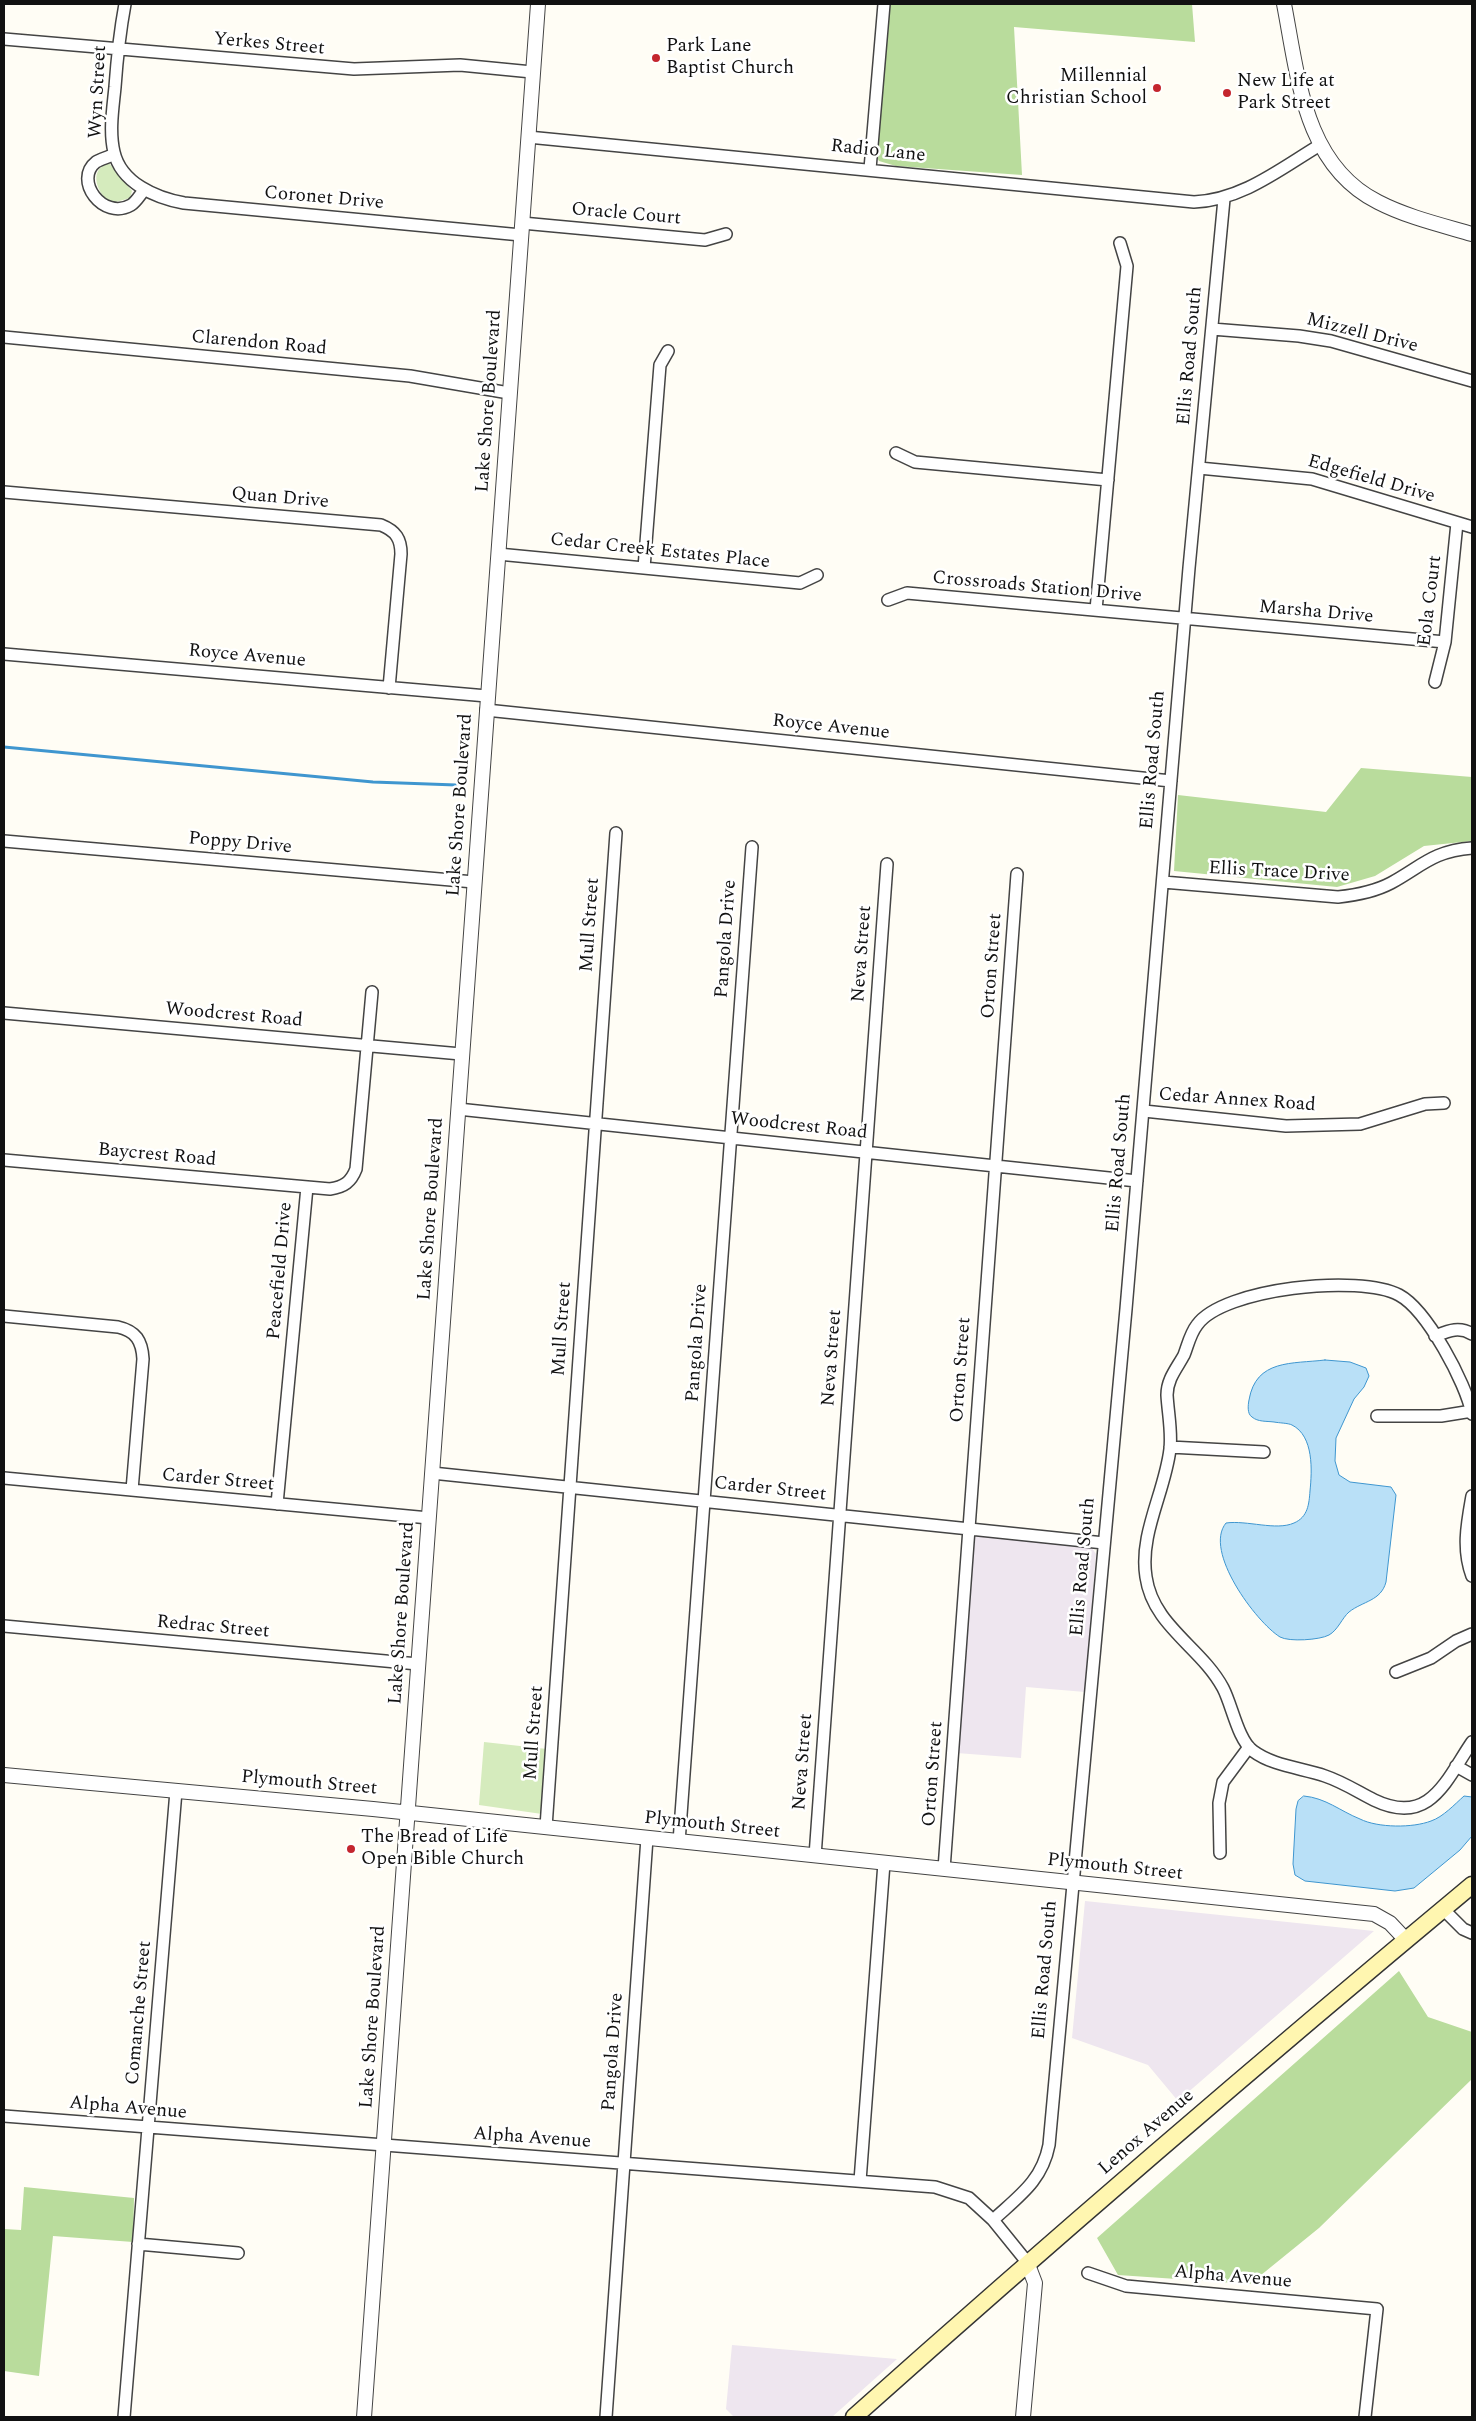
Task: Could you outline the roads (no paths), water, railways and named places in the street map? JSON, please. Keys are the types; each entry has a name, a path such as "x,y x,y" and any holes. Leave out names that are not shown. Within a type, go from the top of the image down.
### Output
{"main road":[{"name":"Lenox Avenue","path":"854,2417 1027,2262 1472,1885"}],"street":[{"name":"Wyn Street","path":"125,4 118,50 112,119 114,154 119,164 131,178"},
{"name":"Lake Shore Boulevard","path":"364,2417 538,4"},
{"path":"870,169 884,4"},
{"path":"1284,4 1305,109 1320,145 1334,166 1349,182 1378,202 1472,234"},
{"name":"Yerkes Street","path":"4,39 354,69 460,65 532,72"},
{"name":"Radio Lane","path":"528,137 1194,202 1224,199"},
{"path":"1224,199 1240,193 1320,145"},
{"path":"114,154 95,163 90,172 89,186 96,199 106,207 120,209 132,204 144,190"},
{"name":"Coronet Drive","path":"131,178 144,190 166,200 184,203 521,229"},
{"name":"Ellis Road South","path":"993,2220 1035,2181 1046,2159 1144,1111 1184,619 1224,199"},
{"name":"Oracle Court","path":"521,229 705,240 726,234"},
{"path":"1096,610 1128,266 1120,243"},
{"name":"Mizzell Drive","path":"1212,328 1331,341 1472,381"},
{"name":"Clarendon Road","path":"4,337 410,376 509,393"},
{"path":"644,568 660,365 668,351"},
{"path":"896,453 915,462 1108,480"},
{"name":"Edgefield Drive","path":"1199,468 1312,479 1472,527"},
{"name":"Quan Drive","path":"4,492 381,525 390,529 401,543 401,554 388,688"},
{"name":"Eola Court","path":"1435,682 1445,642 1457,523"},
{"name":"Cedar Creek Estates Place","path":"498,554 800,583 817,576"},
{"name":"Crossroads Station Drive","path":"888,600 907,593 1184,619"},
{"name":"Marsha Drive","path":"1184,619 1445,642"},
{"name":"Royce Avenue","path":"4,654 388,688 487,703 1171,781"},
{"name":"Mull Street","path":"546,1827 594,1124 616,833"},
{"name":"Poppy Drive","path":"4,841 474,882"},
{"name":"Pangola Drive","path":"679,1842 752,847"},
{"name":"Ellis Trace Drive","path":"1163,882 1338,897 1353,896 1371,892 1392,883 1430,858 1444,852 1472,848"},
{"name":"Neva Street","path":"815,1856 887,864"},
{"name":"Orton Street","path":"944,1869 1017,874"},
{"name":"Peacefield Drive","path":"277,1504 306,1187 339,1188 347,1184 353,1177 356,1168 372,992"},
{"name":"Woodcrest Road","path":"4,1013 462,1054"},
{"name":"Cedar Annex Road","path":"1144,1111 1286,1126 1360,1124 1425,1104 1444,1103"},
{"name":"Woodcrest Road","path":"458,1109 1137,1181"},
{"name":"Baycrest Road","path":"4,1160 306,1187"},
{"path":"1377,1416 1441,1416 1472,1412 1465,1389 1434,1336 1414,1306 1400,1296 1386,1290 1367,1286 1342,1285 1298,1288 1255,1295 1223,1304 1207,1313 1197,1324 1184,1355 1171,1376 1167,1392 1170,1447 1168,1465 1148,1536 1145,1557 1146,1578 1153,1599 1164,1619 1219,1681 1249,1747 1255,1753 1278,1763 1337,1780 1391,1807 1407,1808 1422,1804 1436,1796 1456,1766 1468,1756 1472,1742"},
{"path":"4,1316 118,1327 129,1330 138,1337 143,1359 132,1490"},
{"path":"1434,1336 1454,1329 1472,1334"},
{"path":"1170,1447 1264,1452"},
{"name":"Carder Street","path":"432,1473 1104,1543"},
{"name":"Carder Street","path":"4,1478 429,1518"},
{"path":"1472,1496 1468,1563 1472,1576"},
{"name":"Redrac Street","path":"4,1626 418,1664"},
{"path":"1396,1672 1431,1658 1456,1641 1472,1634"},
{"path":"1220,1853 1219,1803 1222,1782 1249,1747"},
{"path":"1456,1766 1472,1775"},
{"name":"Plymouth Street","path":"4,1775 408,1812 1374,1914 1390,1923 1406,1940"},
{"name":"Comanche Street","path":"124,2417 176,1791"},
{"name":"Pangola Drive","path":"606,2417 647,1838"},
{"path":"860,2181 884,1863"},
{"path":"1443,1909 1463,1929 1472,1933"},
{"name":"Alpha Avenue","path":"4,2116 384,2147 860,2181 948,2190 969,2198 993,2220 1027,2262"},
{"path":"138,2244 238,2252"},
{"path":"1023,2417 1035,2283 1027,2262"},
{"name":"Alpha Avenue","path":"1088,2273 1126,2286 1377,2309 1366,2417"}],"water":[{"path":"1325,1360 1350,1362 1366,1368 1369,1376 1364,1387 1354,1399 1336,1438 1335,1461 1339,1475 1350,1482 1391,1487 1396,1495 1386,1582 1384,1588 1376,1597 1349,1612 1329,1635 1312,1639 1290,1640 1280,1637 1270,1629 1246,1602 1235,1585 1221,1551 1221,1535 1226,1523 1279,1526 1294,1523 1305,1514 1309,1501 1311,1464 1308,1445 1304,1437 1299,1430 1290,1424 1254,1419 1250,1416 1248,1409 1253,1387 1259,1377 1267,1370 1288,1364"},
{"path":"1304,1796 1319,1799 1367,1822 1396,1826 1415,1825 1431,1821 1464,1796 1472,1797 1472,1836 1460,1850 1414,1888 1395,1891 1305,1881 1295,1875 1293,1864 1296,1809 1298,1801"}],"waterway":[{"path":"4,747 373,782 456,785"}],"place":[{"name":"Park Lane Baptist Church","path":"656,58"},
{"name":"Millennial Christian School","path":"1157,88"},
{"name":"New Life at Park Street","path":"1227,93"},
{"name":"The Bread of Life Open Bible Church","path":"351,1849"}]}
